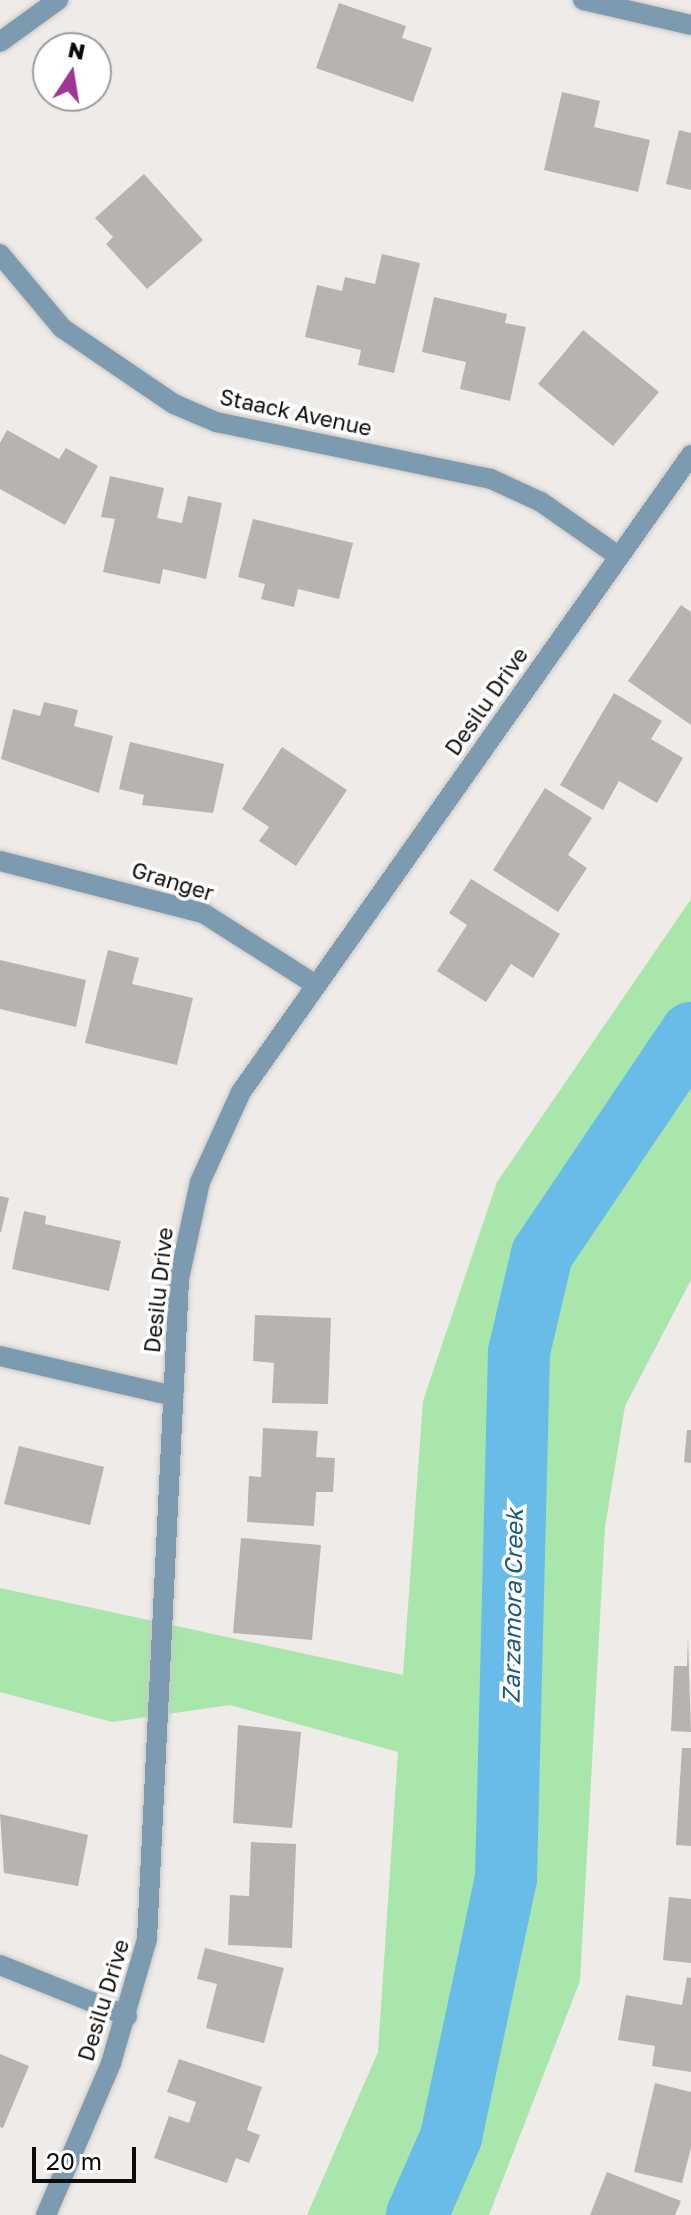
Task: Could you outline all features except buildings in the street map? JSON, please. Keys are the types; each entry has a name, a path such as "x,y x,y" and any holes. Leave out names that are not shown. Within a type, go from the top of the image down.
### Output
{"street":[{"path":"0,42 58,0"},
{"path":"583,0 691,25"},
{"name":"Staack Avenue","path":"0,254 74,338 174,404 216,422 491,479 541,502 618,556"},
{"name":"Desilu Drive","path":"46,2215 127,2016 151,1902 179,1279 200,1182 241,1092 691,455"},
{"name":"Granger","path":"0,861 203,913 316,985"},
{"path":"0,1356 173,1396"},
{"path":"0,1965 127,2016"}],"green space":[{"path":"691,899 691,1280 625,1406 605,1527 580,1981 489,2215 307,2215 378,2052 398,1752 230,1705 112,1722 0,1692 0,1588 403,1675 423,1401 497,1182"}],"waterway":[{"name":"Zarzamora Creek","path":"417,2215 451,2137 506,1879 519,1352 542,1254 691,1033"}]}
